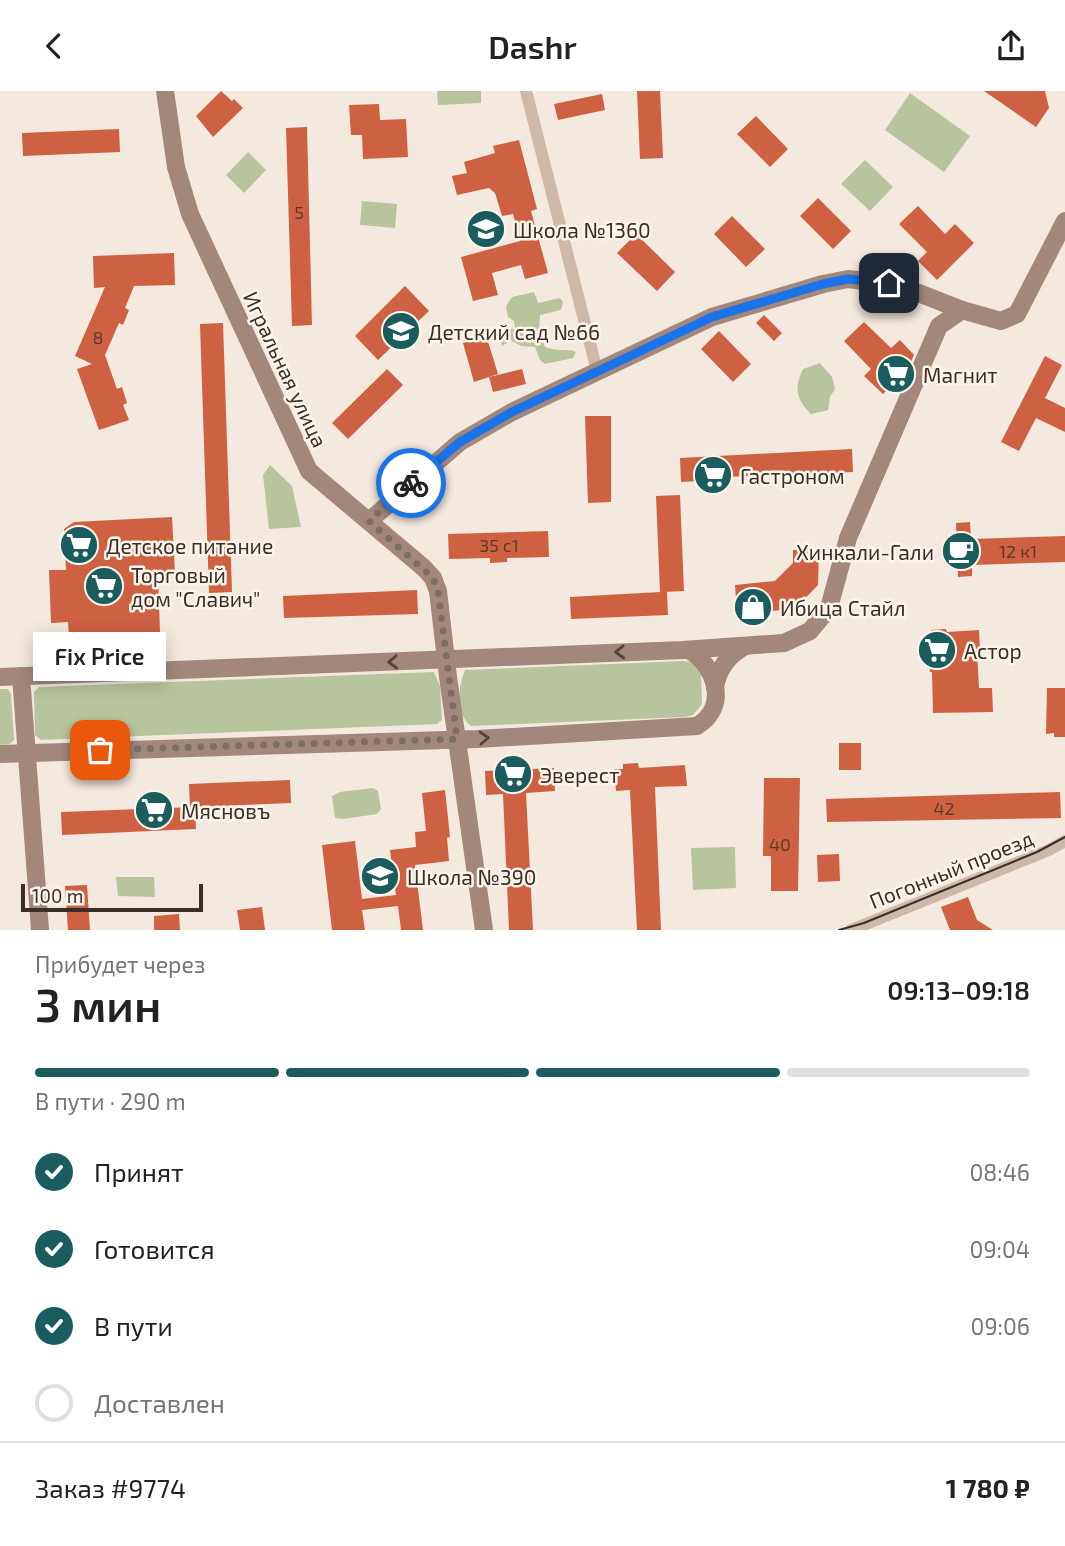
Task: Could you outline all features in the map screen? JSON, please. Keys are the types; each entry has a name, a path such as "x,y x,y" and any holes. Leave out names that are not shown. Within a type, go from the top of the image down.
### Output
{"street":[{"name":"Игральная улица","path":"165,91 176,167 190,214 309,471 433,578 438,591 484,930"},
{"path":"526,91 597,371"},
{"path":"369,521 460,442 512,412 712,317 848,279 889,283 962,310 1001,321 1017,314 1065,221"},
{"path":"0,677 689,650 784,643 810,631 829,608 848,538 939,326 962,310"},
{"path":"0,754 457,739 697,726 710,715 721,667 745,646"},
{"path":"689,650 708,666 715,687"},
{"path":"21,676 40,930"},
{"name":"Погонный проезд","path":"851,930 1049,850 1065,841"}],"green space":[{"path":"437,91 481,91 481,103 438,105"},
{"path":"910,93 970,136 944,172 885,130"},
{"path":"248,152 266,170 244,193 226,175"},
{"path":"865,160 893,187 870,211 841,184"},
{"path":"362,201 397,204 395,228 360,225"},
{"path":"534,292 538,303 560,298 563,302 561,310 540,315 539,331 545,347 576,352 573,358 545,364 540,360 535,347 521,346 511,340 502,346 502,328 515,329 514,321 508,317 506,306 512,297"},
{"path":"820,363 832,377 835,389 830,397 828,410 811,414 802,403 798,382 803,369"},
{"path":"270,465 292,486 301,527 269,529 263,475"},
{"path":"692,662 701,674 702,704 693,715 684,717 471,726 460,707 465,670"},
{"path":"434,672 440,686 442,720 437,724 41,740 35,735 34,692 39,687"},
{"path":"0,689 8,689 11,694 14,740 10,744 0,745"},
{"path":"373,788 378,791 381,809 377,814 335,818 332,796 340,792"},
{"path":"735,847 736,888 693,890 691,848"},
{"path":"116,877 154,877 155,897 118,896"}],"building":[{"path":"221,91 243,108 213,137 196,116"},
{"path":"637,91 660,91 663,158 640,159"},
{"path":"984,91 1045,91 1049,108 1036,127"},
{"path":"602,94 605,110 558,120 554,104"},
{"path":"379,104 380,120 406,119 408,157 363,159 362,135 351,135 349,105"},
{"path":"756,116 788,149 770,167 737,134"},
{"path":"307,127 312,325 292,326 286,128"},
{"path":"119,129 120,152 23,156 22,133"},
{"path":"519,140 537,209 531,211 548,273 525,279 521,265 492,273 498,295 473,301 461,257 520,241 513,214 502,216 495,193 489,188 457,195 452,176 467,173 464,162 495,153 493,146"},
{"path":"818,198 851,231 833,249 800,216"},
{"path":"918,206 945,234 955,224 974,243 937,280 918,261 927,252 899,224"},
{"path":"732,216 765,249 746,267 714,234"},
{"path":"636,234 675,272 657,291 617,253"},
{"path":"174,253 175,285 134,286 125,308 129,310 123,325 119,323 105,355 117,389 122,387 127,403 123,405 129,420 99,430 77,369 92,364 75,356 105,287 94,288 93,256"},
{"path":"405,286 429,311 378,360 355,336"},
{"path":"764,315 782,333 774,341 756,323"},
{"path":"864,322 891,348 900,340 914,355 908,368 883,394 864,376 871,369 844,341"},
{"path":"223,323 232,592 209,593 200,324"},
{"path":"719,331 751,364 733,382 701,349"},
{"path":"486,335 498,374 474,382 463,343"},
{"path":"1045,356 1062,365 1045,398 1065,408 1065,432 1036,418 1019,451 1001,442"},
{"path":"387,369 403,385 348,439 332,423"},
{"path":"522,369 526,384 493,392 489,377"},
{"path":"585,416 611,416 611,502 588,503"},
{"path":"852,449 853,472 698,478 699,481 681,482 680,458"},
{"path":"680,495 684,591 664,592 667,592 668,615 571,619 570,597 660,592 656,496"},
{"name":"Торговый дом \"Славич\"","path":"172,517 175,574 158,575 160,632 69,637 68,622 51,623 49,570 66,570 64,529 74,522"},
{"path":"970,522 971,539 1065,536 1065,562 972,565 972,576 958,577 956,523"},
{"path":"548,531 549,557 507,558 507,562 490,563 490,558 449,559 448,534"},
{"path":"793,550 819,550 818,585 795,609 737,614 735,585 775,581 793,563"},
{"path":"417,590 418,614 284,618 283,596"},
{"path":"946,629 947,632 979,630 979,688 992,688 993,712 933,713 929,659 933,659 931,630"},
{"path":"1047,688 1065,688 1065,737 1054,737 1054,733 1046,734"},
{"path":"839,743 861,743 861,770 839,770"},
{"path":"638,763 639,768 685,765 687,786 655,787 661,930 637,930 630,790 616,791 614,769 623,769 623,764"},
{"path":"554,768 555,791 526,793 533,930 509,930 503,794 486,795 485,771"},
{"path":"764,778 800,778 798,891 771,891 771,856 763,856"},
{"path":"290,780 291,803 190,807 189,784"},
{"path":"445,790 450,837 447,838 449,861 415,865 423,930 401,930 398,906 362,910 365,930 332,930 322,845 355,841 362,899 396,895 390,850 416,847 415,832 426,831 422,793"},
{"path":"1060,792 1061,818 827,822 826,799"},
{"path":"195,807 196,829 62,835 61,812"},
{"path":"839,854 840,881 818,882 817,855"},
{"path":"87,885 90,930 68,930 65,886"},
{"path":"968,897 977,920 993,930 950,930 941,907"},
{"path":"262,907 265,930 240,930 237,910"},
{"path":"179,914 180,930 154,930 154,916"}],"tram line":[{"path":"839,930 864,923 1037,852 1065,837"}],"way so far":[{"path":"100,750 457,739 438,591 433,578 369,521 411,483"}],"place":[{"name":"Школа №1360","path":"486,229"},
{"name":"Детский сад №66","path":"401,331"},
{"name":"Магнит","path":"896,374"},
{"name":"Гастроном","path":"713,475"},
{"name":"Детское питание","path":"79,545"},
{"name":"Хинкали-Гали","path":"961,551"},
{"name":"Торговый дом \"Славич\"","path":"104,586"},
{"name":"Ибица Стайл","path":"753,607"},
{"name":"Астор","path":"937,650"},
{"name":"Fix Price","path":"100,750"},
{"name":"Эверест","path":"513,774"},
{"name":"Мясновъ","path":"154,810"},
{"name":"Школа №390","path":"380,876"}],"route":[{"path":"411,483 460,442 512,412 712,317 848,279 889,283"}]}
